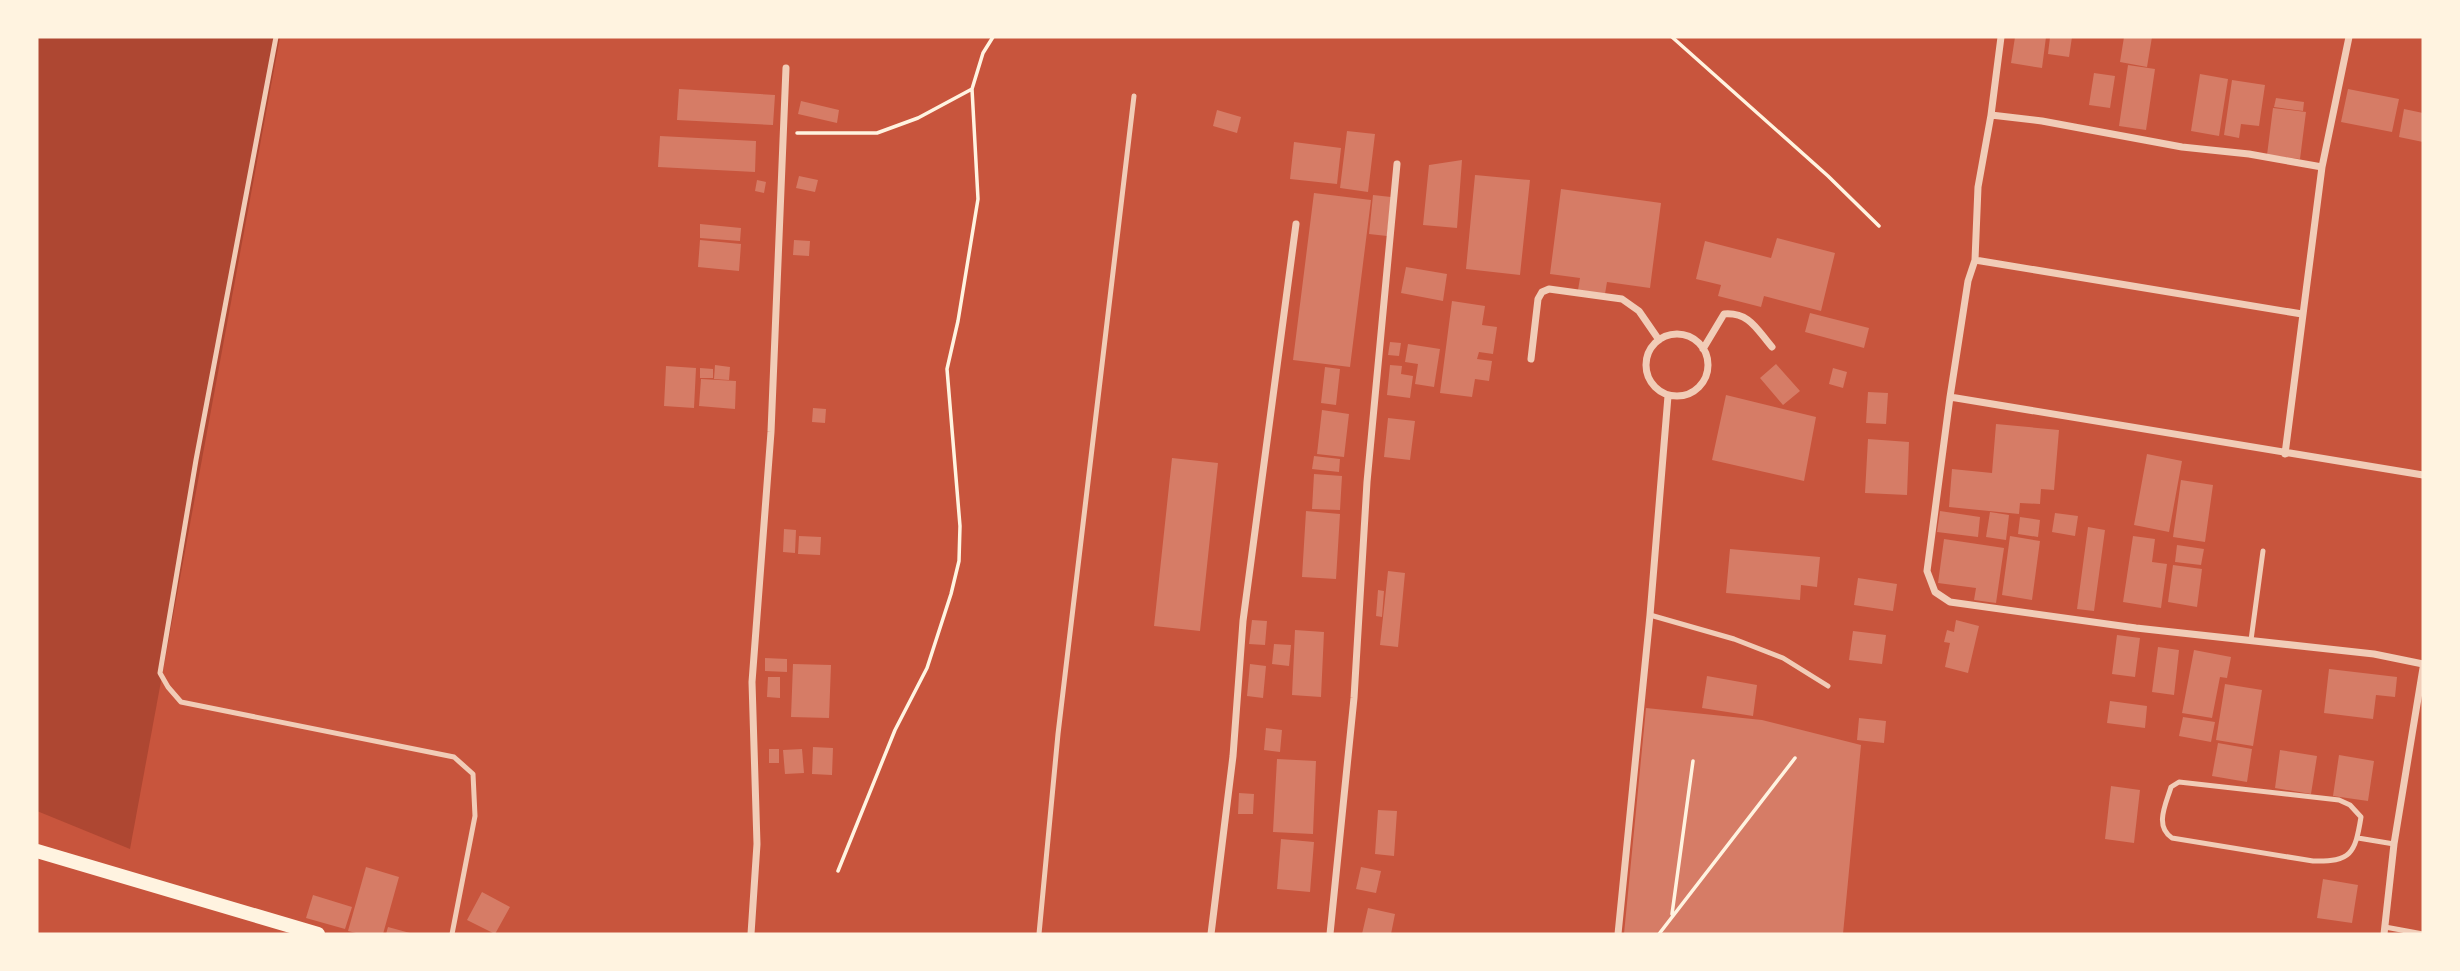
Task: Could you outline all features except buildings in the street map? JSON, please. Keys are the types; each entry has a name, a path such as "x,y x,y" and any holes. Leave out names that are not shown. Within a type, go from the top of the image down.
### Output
{"main road":[{"path":"37,851 318,934"}],"street":[{"path":"2001,37 1978,187 1975,260 1968,281 1950,397 1927,571 1935,592 1950,602 2136,628 2374,654 2423,666 2394,844 2385,931"},
{"path":"2285,454 2322,167 2349,37"},
{"path":"751,934 757,844 752,682 771,432 786,68"},
{"path":"1991,116 2042,121 2182,147 2249,154 2322,167"},
{"path":"1331,934 1354,698 1367,482 1397,164"},
{"path":"1211,934 1233,756 1243,621 1296,225"},
{"path":"1975,260 2302,314"},
{"path":"1531,359 1538,299 1542,292 1549,289 1622,299 1639,311 1659,340"},
{"path":"1703,349 1724,314 1737,313 1748,320 1772,347"},
{"path":"1678,334 1688,336 1703,349 1707,358 1704,379 1698,388 1689,393 1668,396 1656,388 1648,376 1646,363 1650,350 1659,340 1678,334"},
{"path":"1618,934 1650,615 1668,396"},
{"path":"1950,397 2423,475"}],"lane":[{"path":"276,37 196,460 160,673 181,702 454,758 472,774 475,816 452,934"},
{"path":"1039,934 1058,733 1134,96"},
{"path":"2251,640 2263,551"},
{"path":"1650,615 1734,639 1783,658 1828,686"},
{"path":"2179,782 2190,782 2339,800 2350,804 2361,817 2358,838 2350,854 2336,862 2313,861 2172,838 2165,834 2161,823 2171,787 2179,782"},
{"path":"2358,838 2394,844"},
{"path":"2385,931 2423,934"}],"path":[{"path":"838,871 895,730 927,668 959,561 959,503 947,369 958,321 978,199 972,89 983,53 993,37"},
{"path":"1672,37 1828,176 1879,226"},
{"path":"784,133 877,133 918,118 972,89"},
{"path":"1659,934 1795,758"},
{"path":"1672,916 1693,761"}],"shaded area":[{"path":"37,37 280,37 130,849 37,811"}]}
